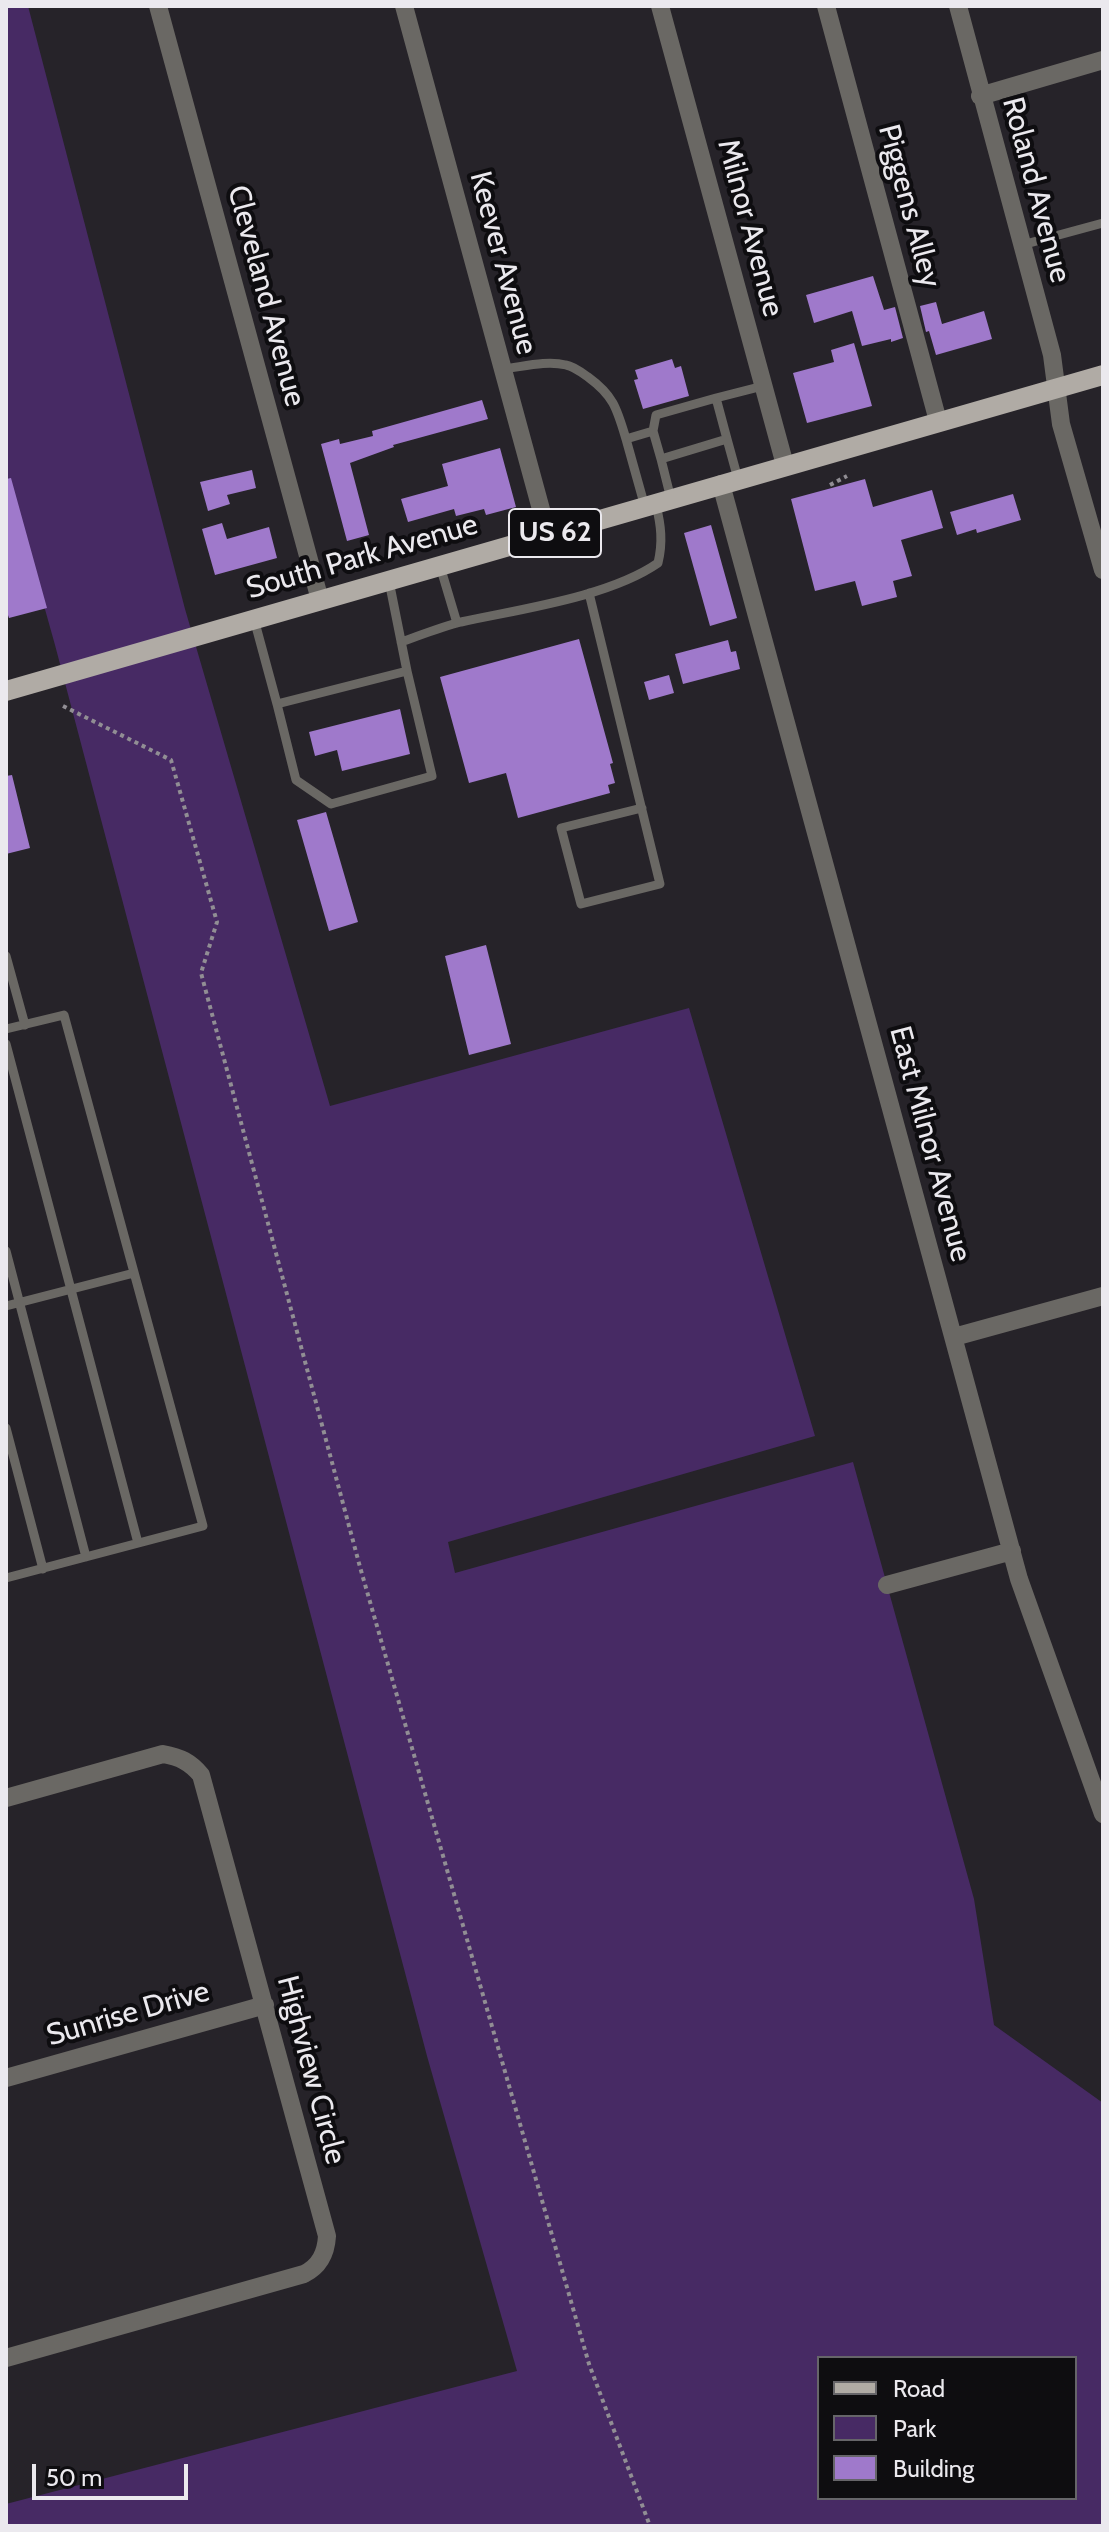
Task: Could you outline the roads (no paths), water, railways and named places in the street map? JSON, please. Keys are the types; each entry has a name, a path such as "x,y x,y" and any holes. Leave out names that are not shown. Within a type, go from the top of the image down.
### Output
{"main road":[{"name":"South Park Avenue","path":"6,691 1103,375"}],"street":[{"name":"Cleveland Avenue","path":"158,6 320,600"},
{"name":"Keever Avenue","path":"404,6 548,535"},
{"name":"Milnor Avenue","path":"660,6 785,465"},
{"name":"Piggens Alley","path":"826,6 938,421"},
{"name":"Roland Avenue","path":"958,6 1052,355 1061,424 1103,570"},
{"path":"980,96 1103,60"},
{"name":"East Milnor Avenue","path":"730,482 1012,1551 1051,1672 1103,1814"},
{"path":"954,1337 1103,1296"},
{"path":"887,1585 1012,1551"},
{"name":"Highview Circle","path":"6,1798 163,1754 192,1764 204,1782 327,2236 326,2249 319,2263 304,2274 6,2358"},
{"name":"Sunrise Drive","path":"6,2078 265,2005"}],"lane":[{"path":"1022,245 1103,223"},
{"path":"401,642 457,623 589,593 643,573 658,563 662,526 657,503 626,439 609,394 567,365 503,369"},
{"path":"657,503 661,459 653,431 656,415 763,386"},
{"path":"716,398 727,439 730,482"},
{"path":"626,439 653,431"},
{"path":"661,459 727,439"},
{"path":"440,566 457,623"},
{"path":"254,619 296,780 331,804 432,776 389,581"},
{"path":"589,593 642,808 660,884 581,904 561,828 642,808"},
{"path":"277,704 407,671"},
{"path":"6,956 25,1025"},
{"path":"6,1029 64,1015 203,1526 6,1578"},
{"path":"6,1044 138,1543"},
{"path":"6,1251 86,1557"},
{"path":"6,1306 134,1273"},
{"path":"6,1428 43,1569"}]}
